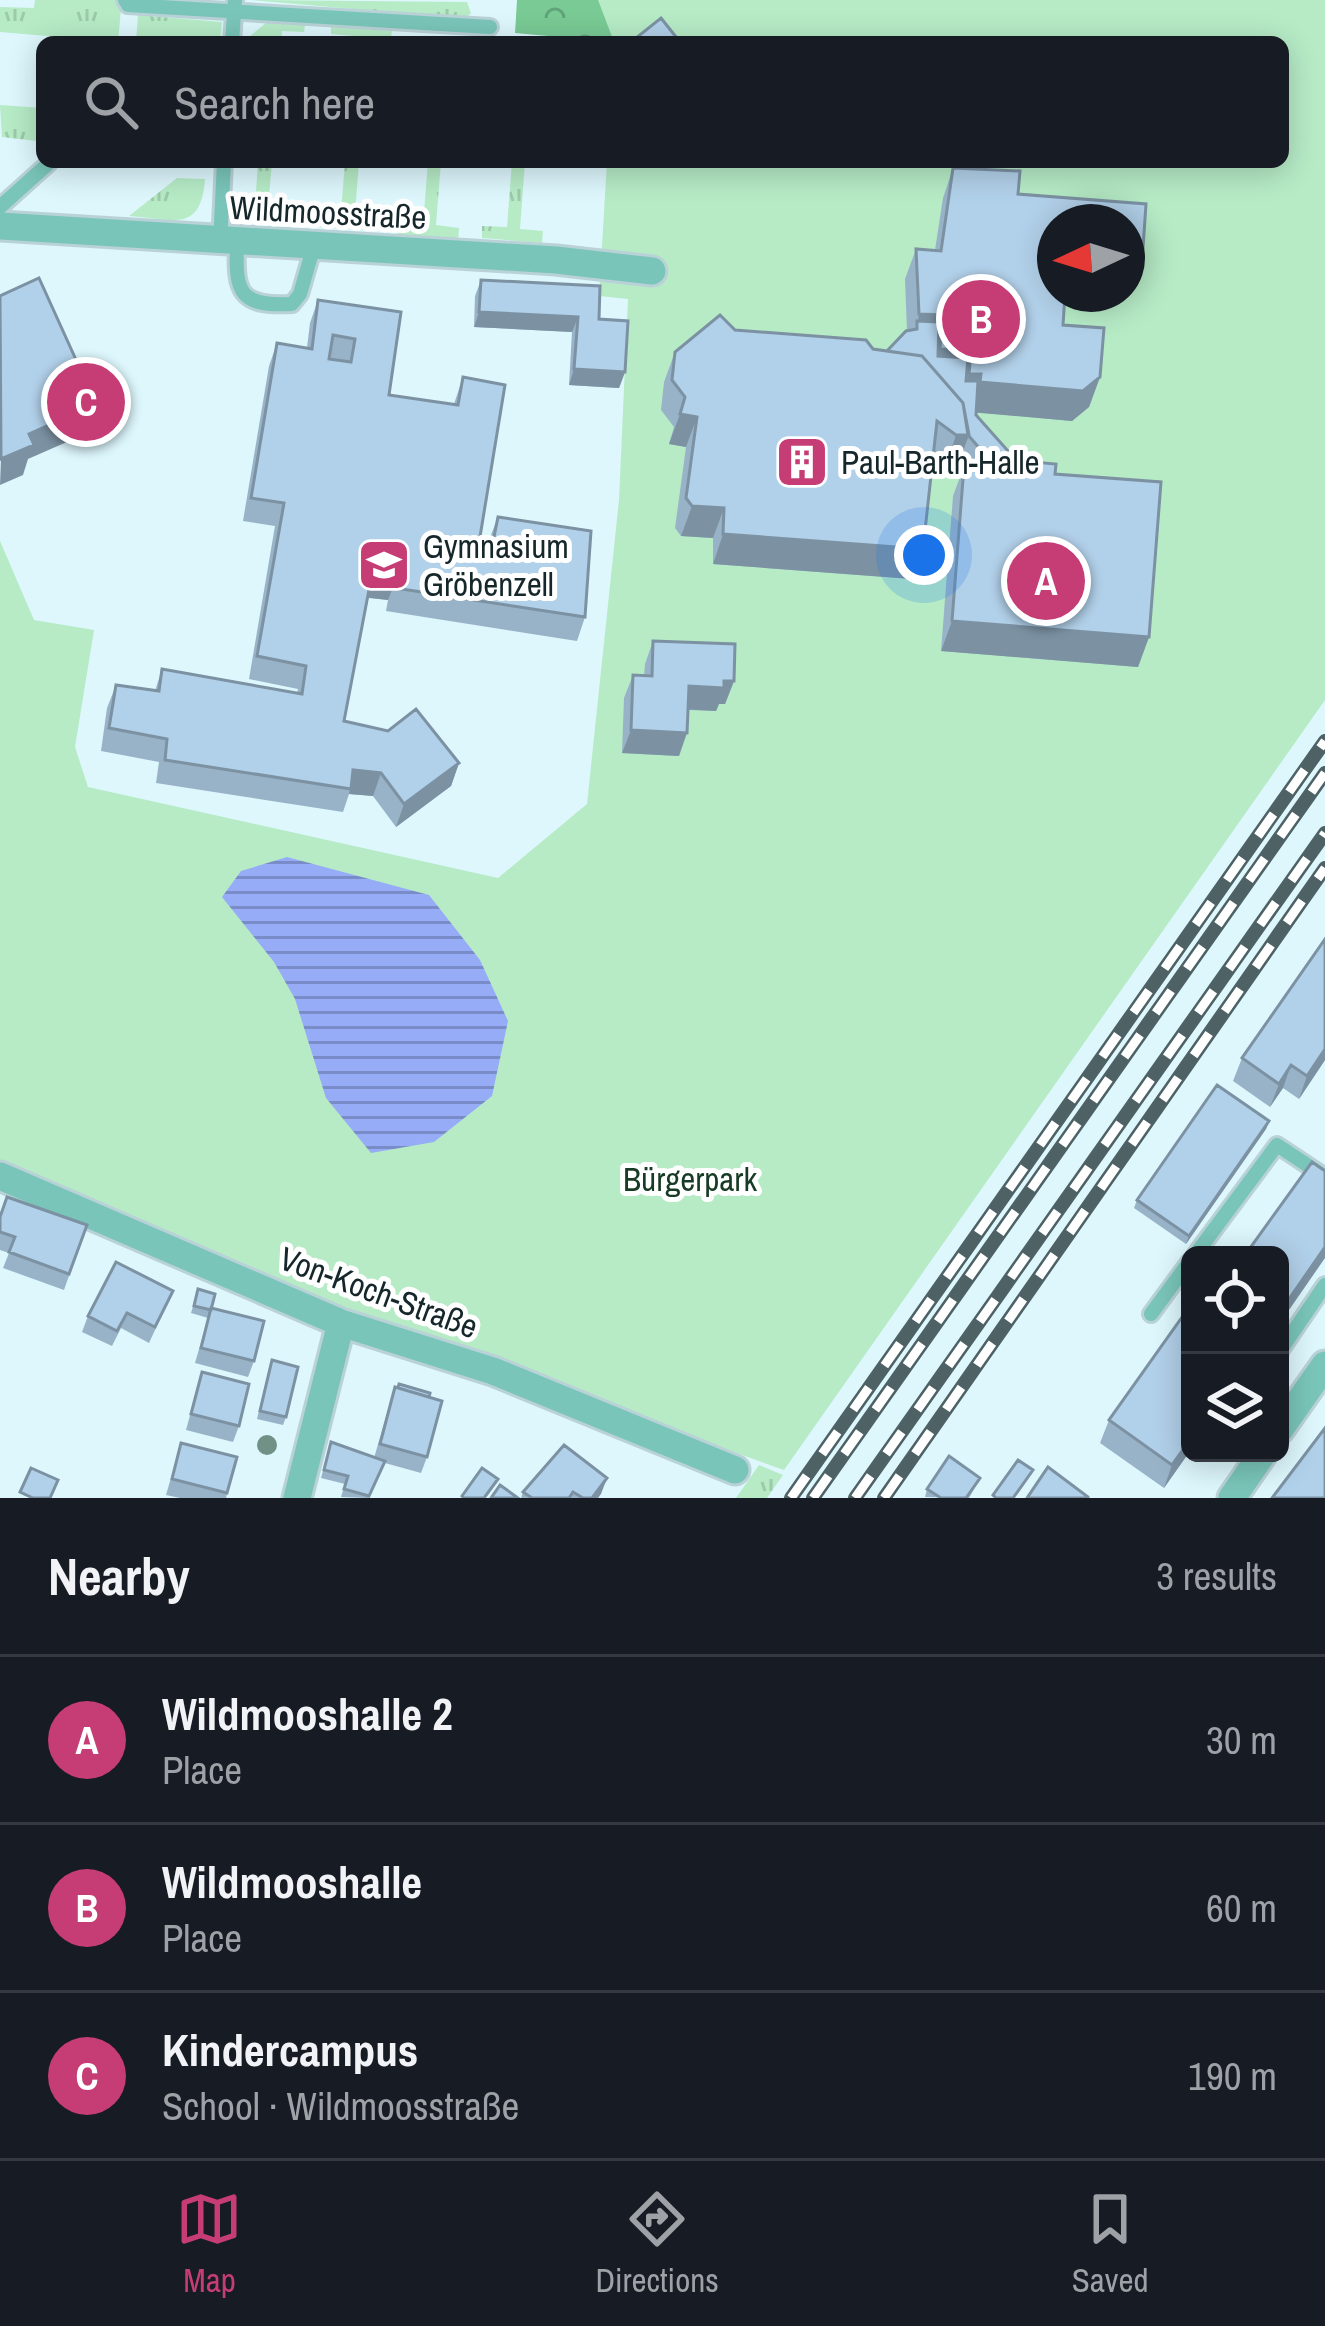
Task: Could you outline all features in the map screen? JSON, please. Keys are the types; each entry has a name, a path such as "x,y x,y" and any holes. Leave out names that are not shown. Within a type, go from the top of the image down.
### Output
{"street":[{"name":"Wildmoosstraße","path":"0,226 313,249 556,260 652,271"},
{"name":"Von-Koch-Straße","path":"0,1175 341,1323 493,1371 735,1470"},
{"path":"297,1498 341,1323"},
{"path":"1289,1412 1325,1365"},
{"path":"1232,1498 1257,1462"}],"lane":[{"path":"125,0 490,27"},
{"path":"232,36 234,6"},
{"path":"0,207 43,168"},
{"path":"224,168 228,243 243,296 259,304 292,304 300,294 313,249"},
{"path":"1201,1246 1277,1145 1325,1177"},
{"path":"1151,1314 1181,1273"},
{"path":"1289,1338 1325,1285"}],"green space":[{"path":"35,0 116,0 121,9 119,36 0,32 0,7 34,8"},
{"path":"252,0 467,2 471,13 465,19"},
{"path":"517,0 822,0 644,36 515,33"},
{"name":"Bürgerpark","path":"598,0 1325,0 1325,700 784,1470 349,1315 0,1166 0,541 34,620 94,630 75,747 88,787 498,878 587,804 619,500 628,299 599,296 607,168 1289,168 1289,36 612,36"},
{"path":"138,15 222,22 221,36 136,36"},
{"path":"267,22 305,25 304,32 250,36"},
{"path":"331,26 392,31 391,36 331,34"},
{"path":"0,105 36,108 36,141 2,137"},
{"path":"258,168 271,168 268,207 291,209 290,225 229,221 230,204 255,206"},
{"path":"345,168 359,168 355,213 377,215 376,231 316,227 317,211 341,212"},
{"path":"428,168 441,168 436,225 459,228 458,244 397,239 398,223 423,224"},
{"path":"512,168 525,168 520,229 543,231 542,243 482,238 482,226 507,227"},
{"path":"177,178 205,179 198,208 191,216 171,220 129,216"},
{"path":"759,1465 783,1475 767,1498 736,1498"}],"water":[{"path":"287,857 429,895 480,960 508,1021 492,1096 434,1142 371,1153 326,1098 295,999 274,962 222,897 241,871"}],"building":[{"path":"661,18 675,36 638,36"},
{"path":"953,168 1020,171 1018,194 1146,204 1145,219 1145,204 1037,204 1037,312 1064,312 1063,325 1104,328 1100,377 1083,391 980,382 981,374 969,374 971,351 940,349 942,315 919,314 916,249 941,251"},
{"path":"39,278 96,404 29,434 34,445 1,459 0,296"},
{"path":"481,280 600,286 599,319 628,321 625,372 574,369 578,317 479,312"},
{"path":"318,300 401,312 389,395 458,405 463,377 505,385 477,555 490,557 498,517 591,531 585,617 395,588 397,577 372,574 344,721 388,731 416,709 459,763 404,804 381,773 353,770 351,789 165,760 167,739 109,728 116,685 159,691 162,669 302,694 306,666 257,656 284,503 251,498 277,343 312,349","holes":["333,335 355,339 351,362 329,359"]},
{"name":"Paul-Barth-Halle","path":"720,315 735,330 866,340 873,349 922,356 963,403 969,435 956,435 937,421 923,549 723,534 724,508 692,506 686,498 697,417 680,414 685,397 672,380 675,352"},
{"path":"917,321 939,322 938,356 968,358 966,381 978,381 976,415 1016,460 998,459 995,466 968,435 963,403 922,356 887,351 906,331 917,329"},
{"path":"998,459 1056,464 1055,474 1161,482 1149,637 952,621 964,466 997,469"},
{"path":"653,641 735,644 734,681 724,681 724,688 689,686 687,733 631,730 633,675 652,676"},
{"path":"1325,939 1325,1049 1307,1076 1291,1065 1279,1084 1242,1058"},
{"path":"1217,1085 1269,1121 1189,1236 1137,1200"},
{"path":"1312,1162 1325,1171 1325,1247 1289,1299 1289,1246 1251,1246"},
{"path":"7,1197 87,1225 69,1274 9,1252 15,1237 0,1232"},
{"path":"116,1262 173,1291 155,1327 127,1313 117,1331 88,1316"},
{"path":"198,1289 215,1294 211,1310 194,1306"},
{"path":"211,1308 264,1321 254,1361 201,1348"},
{"path":"1181,1319 1181,1452 1172,1465 1109,1420"},
{"path":"272,1360 298,1367 286,1417 260,1411"},
{"path":"202,1372 249,1384 239,1426 191,1414"},
{"path":"399,1384 430,1393 429,1397 398,1388"},
{"path":"395,1387 442,1401 427,1457 380,1444"},
{"path":"1325,1428 1325,1498 1272,1498"},
{"path":"331,1442 385,1461 369,1496 344,1489 348,1476 324,1470"},
{"path":"181,1443 237,1457 227,1493 172,1479"},
{"path":"564,1445 607,1478 592,1498 573,1492 569,1498 532,1498 523,1492"},
{"path":"949,1456 980,1478 966,1498 941,1498 927,1489"},
{"path":"1018,1460 1033,1470 1013,1498 996,1498 993,1495"},
{"path":"1048,1467 1088,1497 1088,1498 1027,1498"},
{"path":"31,1468 58,1480 50,1498 20,1492"},
{"path":"482,1468 498,1479 484,1498 464,1498 462,1496"},
{"path":"500,1485 518,1498 491,1498"}],"railway":[{"path":"791,1498 1325,741"},
{"path":"813,1498 1325,773"},
{"path":"855,1498 1325,833"},
{"path":"884,1498 1325,868"}],"place":[{"name":"Wildmooshalle","path":"981,319"},
{"name":"Kindercampus","path":"86,402"},
{"name":"Paul-Barth-Halle","path":"802,462"},
{"name":"Gymnasium Gröbenzell","path":"384,565"},
{"name":"Wildmooshalle 2","path":"1046,581"}]}
